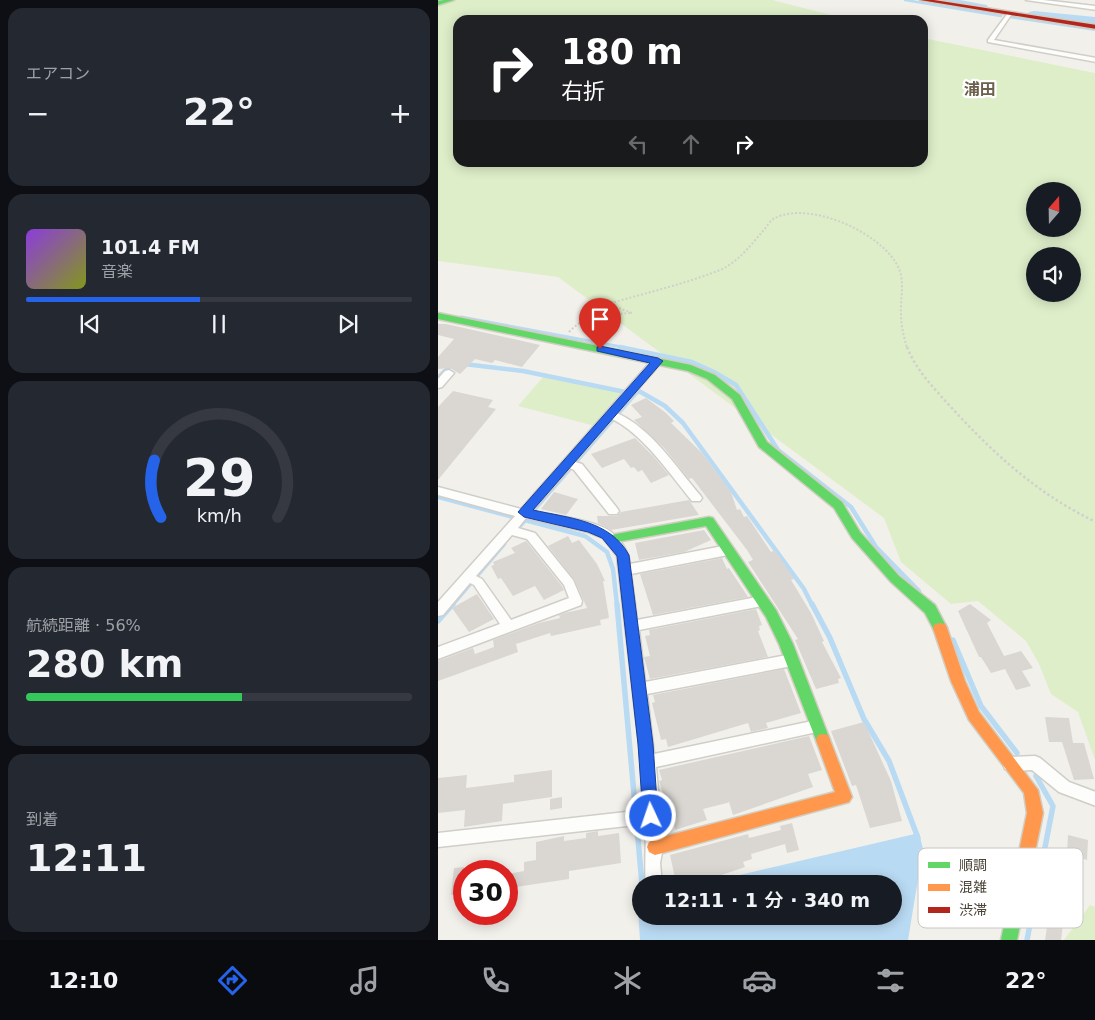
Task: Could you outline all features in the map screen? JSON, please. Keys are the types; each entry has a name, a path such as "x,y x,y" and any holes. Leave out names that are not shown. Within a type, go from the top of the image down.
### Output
{"street":[{"path":"438,3 450,0"},
{"path":"922,0 1008,15 1096,27"},
{"path":"1029,0 1096,8"},
{"path":"1075,0 1080,7"},
{"path":"1008,15 990,41 1096,60"},
{"path":"438,316 691,368 711,377 726,387 736,397 763,444 775,456 838,505 856,535 888,572 930,609 941,630 958,681 974,716 1031,790 1035,812 1028,848"},
{"path":"438,611 471,579 614,415 630,392 658,361"},
{"path":"438,385 449,373"},
{"path":"614,415 662,458 696,498"},
{"path":"571,464 613,511"},
{"path":"438,491 520,521 591,528 611,539 623,555 648,762 647,816 655,847 652,863 653,875"},
{"path":"438,653 576,601 569,583 520,521"},
{"path":"611,539 709,521 762,601 786,644 844,797 655,847"},
{"path":"626,570 728,550"},
{"path":"471,579 508,626"},
{"path":"633,626 762,601"},
{"path":"640,689 792,660"},
{"path":"648,762 817,726"},
{"path":"1010,764 1035,763 1064,788 1096,799"},
{"path":"438,840 647,816"}],"path":[{"path":"568,334 574,324 589,318 632,312 608,304 722,269 746,251 774,218 809,213 840,220 869,236 892,258 900,272 901,329 908,350 919,371 978,437 1030,484 1065,509 1096,522"}],"green space":[{"path":"438,0 772,0 831,15 453,15 453,167 928,167 928,39 1095,73 1095,760 1078,712 1051,694 1039,664 1026,641 978,601 951,604 901,562 884,518 558,277 438,261"},
{"path":"544,376 625,392 595,426 518,406"},
{"path":"1090,905 1095,907 1095,940 1064,940 1073,928 1083,928 1083,914"}],"water":[{"path":"919,833 923,848 918,848 918,879 908,940 640,940 639,925 902,925 902,875 739,875"}],"building":[{"path":"438,324 446,324 540,345 522,367 495,360 492,363 475,359 460,374 450,368 438,369 438,357 454,339 438,335"},
{"path":"453,391 493,400 488,407 496,409 438,480 438,407"},
{"path":"646,398 666,413 674,421 671,423 702,453 731,492 737,510 740,509 744,517 747,516 771,552 775,550 794,579 791,580 811,613 824,641 822,642 841,678 838,679 839,683 816,689 795,640 798,639 748,562 753,560 747,550 692,478 689,479 664,448 634,420 642,417 631,405"},
{"path":"635,438 669,475 651,483 642,470 638,472 634,467 631,468 624,459 602,468 591,454"},
{"path":"554,492 578,499 566,515 541,509"},
{"path":"689,500 699,515 611,530 598,523 597,516 617,516 621,512"},
{"path":"704,530 711,540 684,552 639,560 635,543"},
{"path":"568,536 572,543 579,540 597,564 605,581 603,581 609,618 600,620 601,625 551,636 550,633 516,644 518,652 438,681 438,661 473,648 475,654 494,647 493,640 539,623 560,618 559,615 587,608 574,579 548,546"},
{"path":"526,541 564,590 544,600 535,586 513,596 501,578 498,579 491,566 494,565 493,562 515,553 511,548"},
{"path":"722,558 727,569 729,568 748,597 653,615 640,574"},
{"path":"477,594 494,619 469,632 452,608"},
{"path":"970,604 991,620 987,623 1004,656 1021,651 1033,668 1022,671 1031,686 1016,690 1005,669 991,673 981,657 979,657 958,611"},
{"path":"756,609 762,625 759,626 760,630 758,631 768,657 650,679 644,657 650,656 645,636 650,635 649,630"},
{"path":"784,669 801,713 766,723 768,728 751,732 748,723 668,747 666,739 661,740 652,703 655,702 653,695"},
{"path":"1045,717 1069,718 1073,743 1084,743 1094,779 1074,780 1062,742 1049,742"},
{"path":"864,722 891,781 902,821 870,828 856,785 852,786 831,731"},
{"path":"809,736 822,770 808,774 813,787 733,815 729,802 703,809 707,820 675,830 674,824 663,827 662,811 668,810 659,781 662,780 659,770"},
{"path":"552,770 552,797 503,804 502,821 464,827 465,810 438,813 438,778 467,775 466,788 514,782 514,775"},
{"path":"562,797 562,808 550,810 550,799"},
{"path":"792,823 799,850 787,853 785,844 751,854 752,859 743,862 745,867 721,875 674,875 670,855 748,834 749,838 781,830 780,826"},
{"path":"598,831 598,836 619,833 621,863 569,871 569,879 518,887 518,872 524,871 524,862 536,860 536,842 564,836 564,841 586,838 586,833"},
{"path":"1068,835 1088,840 1087,860 1083,859 1083,848 1067,848"},
{"path":"453,877 453,895 451,895"},
{"path":"1047,928 1063,928 1061,940 1045,940"}],"waterway":[{"path":"905,0 1001,16"},
{"path":"940,0 982,8"},
{"path":"1034,15 1096,21"},
{"path":"1010,17 1096,30"},
{"path":"461,317 627,348"},
{"path":"620,347 692,362 736,385 778,450 851,507 876,547 919,591"},
{"path":"438,378 452,364"},
{"path":"464,364 523,371 635,394"},
{"path":"635,394 639,391 665,406 683,423 804,589 812,605"},
{"path":"525,520 635,394"},
{"path":"438,497 525,520"},
{"path":"519,527 525,520"},
{"path":"525,520 585,536 607,552 613,569 617,605"},
{"path":"452,605 504,544"},
{"path":"438,621 453,604"},
{"path":"617,604 641,875"},
{"path":"812,604 830,638 864,719 889,761 918,838"},
{"path":"953,640 981,706 1017,753"},
{"path":"1036,776 1053,806 1045,848"},
{"path":"1027,940 1029,928"}],"traffic: fast":[{"path":"438,3 451,0"},
{"path":"438,316 691,368 711,377 736,397 763,444 838,505 856,535 895,579 930,609 940,628"},
{"path":"611,539 709,521 771,614 786,644 823,740"},
{"path":"1009,940 1011,928"}],"traffic: slow":[{"path":"940,628 958,681 974,716 1031,790 1035,813 1028,848"},
{"path":"655,847 844,797 823,740"}],"traffic: jam":[{"path":"923,0 1096,27"}],"district":[{"name":"浦田","path":"980,89"}],"route":[{"path":"600,349 658,361 524,512 591,528 607,535 618,546 623,555 648,762 651,816"}]}
